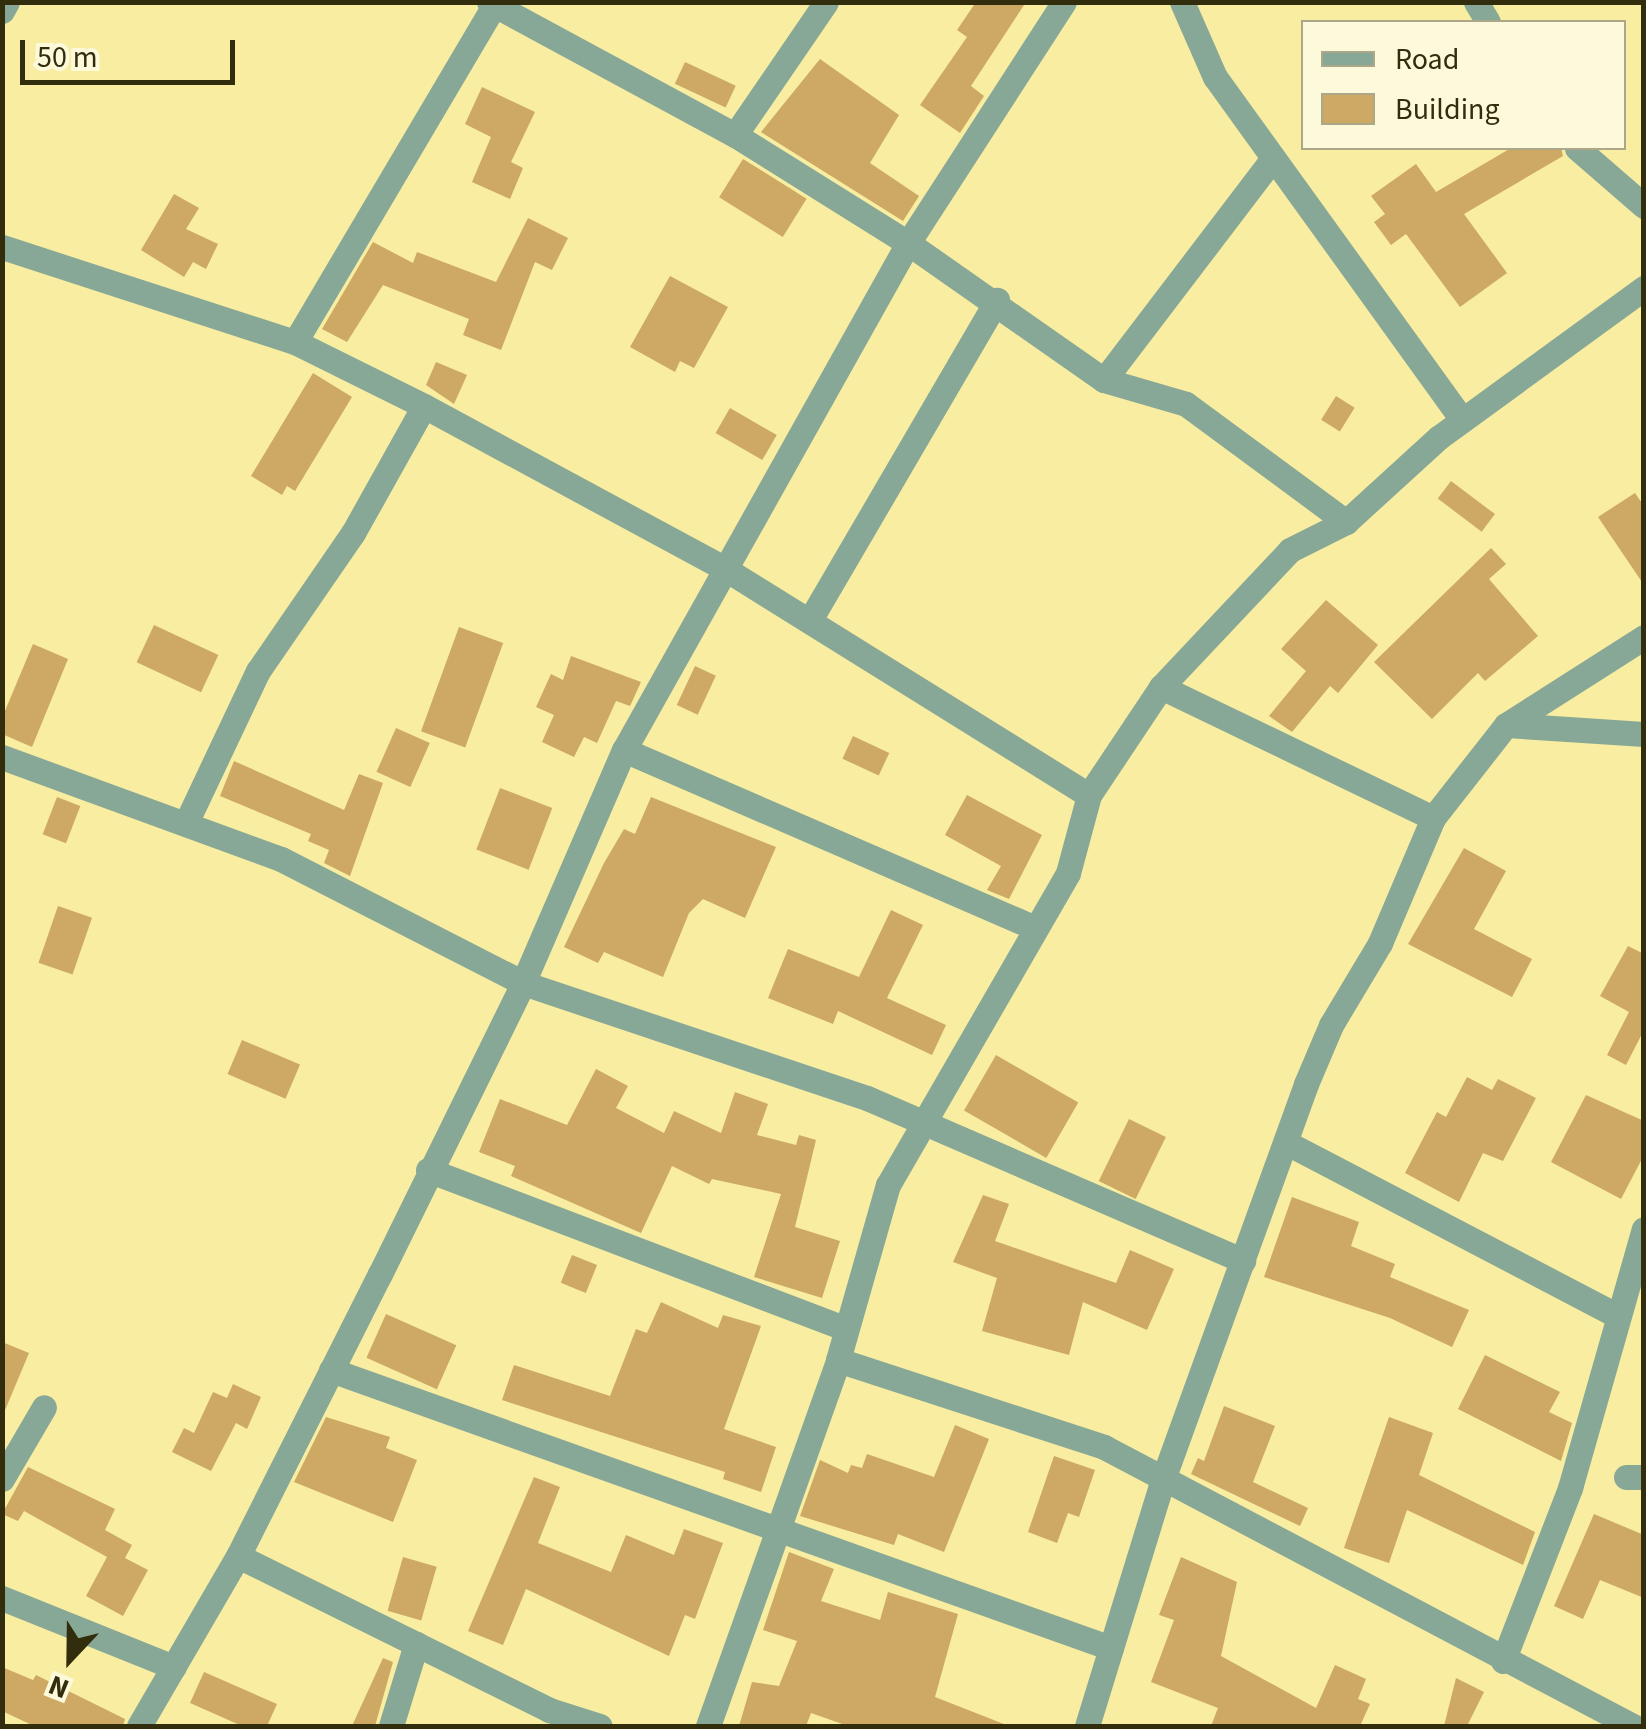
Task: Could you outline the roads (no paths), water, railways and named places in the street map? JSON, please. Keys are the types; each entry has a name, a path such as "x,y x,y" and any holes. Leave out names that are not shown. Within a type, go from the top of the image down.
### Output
{"street":[{"path":"2,11 6,2"},
{"path":"734,135 826,2"},
{"path":"139,1726 238,1556 332,1370 523,983 624,750 908,243 1064,2"},
{"path":"1182,2 1215,78 1462,420"},
{"path":"295,342 491,4 734,135 998,300 1104,380 1186,404 1346,522"},
{"path":"1579,150 1644,206"},
{"path":"1104,380 1274,158"},
{"path":"2,247 295,342 424,406 727,570 1089,795"},
{"path":"708,1726 774,1529 838,1360 842,1328 888,1184 1032,927 1068,874 1089,795 1161,686 1290,550 1346,522 1462,420 1644,288"},
{"path":"810,620 998,300"},
{"path":"186,823 258,672 354,533 424,406"},
{"path":"1087,1726 1162,1482 1331,1025 1380,942 1434,818 1506,725 1639,652"},
{"path":"1161,686 1434,818"},
{"path":"1506,725 1644,734"},
{"path":"624,750 1032,927"},
{"path":"2,757 281,858 523,983 922,1121 1243,1260"},
{"path":"1286,1143 1618,1316"},
{"path":"428,1170 842,1328"},
{"path":"1502,1660 1570,1488 1644,1229"},
{"path":"838,1360 1104,1448 1162,1482 1633,1726"},
{"path":"332,1370 1111,1648"},
{"path":"2,1478 44,1408"},
{"path":"238,1556 549,1710 600,1726"},
{"path":"2,1598 174,1667"},
{"path":"391,1726 416,1644"}]}
